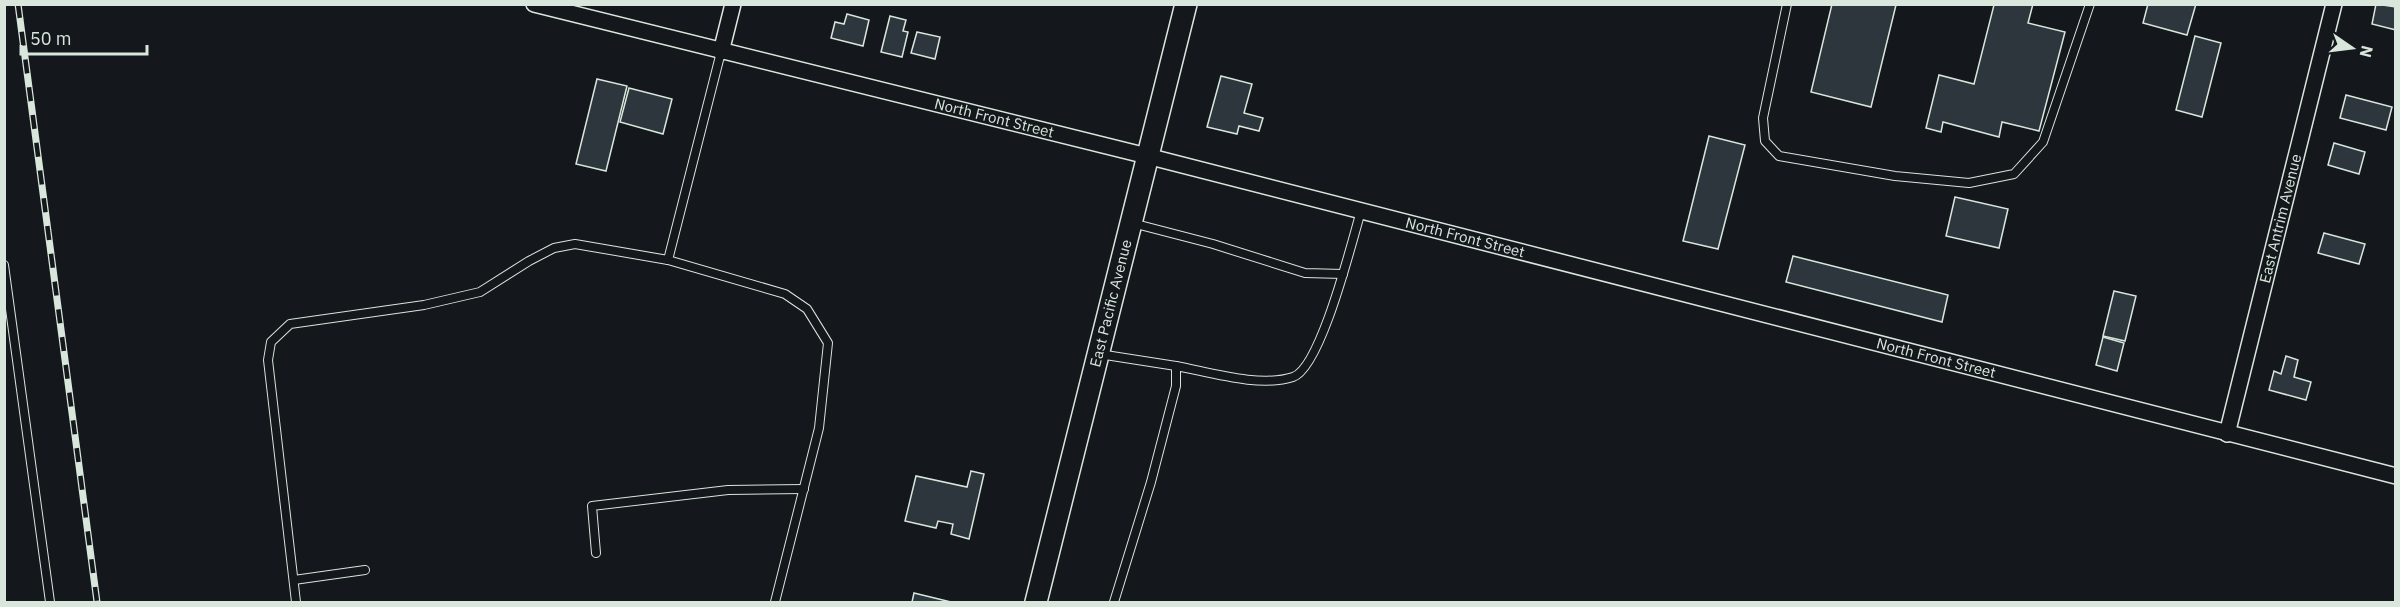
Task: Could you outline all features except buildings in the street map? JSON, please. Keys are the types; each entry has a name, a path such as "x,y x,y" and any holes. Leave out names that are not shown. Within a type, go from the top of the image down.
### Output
{"main road":[{"name":"East Pacific Avenue","path":"1036,603 1186,4"}],"street":[{"name":"North Front Street","path":"534,4 1147,156 2396,476"},
{"path":"721,52 733,4"},
{"name":"East Antrim Avenue","path":"2226,434 2334,4"}],"lane":[{"path":"1787,4 1763,118 1765,141 1779,156 1895,176 1969,183 2014,174 2043,142 2090,4"},
{"path":"668,260 721,52"},
{"path":"1098,354 1259,381 1295,377 1311,361 1335,300 1361,211"},
{"path":"1131,223 1214,244 1305,273 1342,274"},
{"path":"296,603 268,360 271,342 290,324 424,305 480,292 554,248 575,244 668,260 785,294 807,309 828,343 819,429 775,603"},
{"path":"4,265 50,603"},
{"path":"1114,603 1151,482 1176,386 1176,366"},
{"path":"596,553 592,506 728,490 804,489"},
{"path":"294,580 365,570"}],"railway":[{"path":"18,4 97,602"}]}
